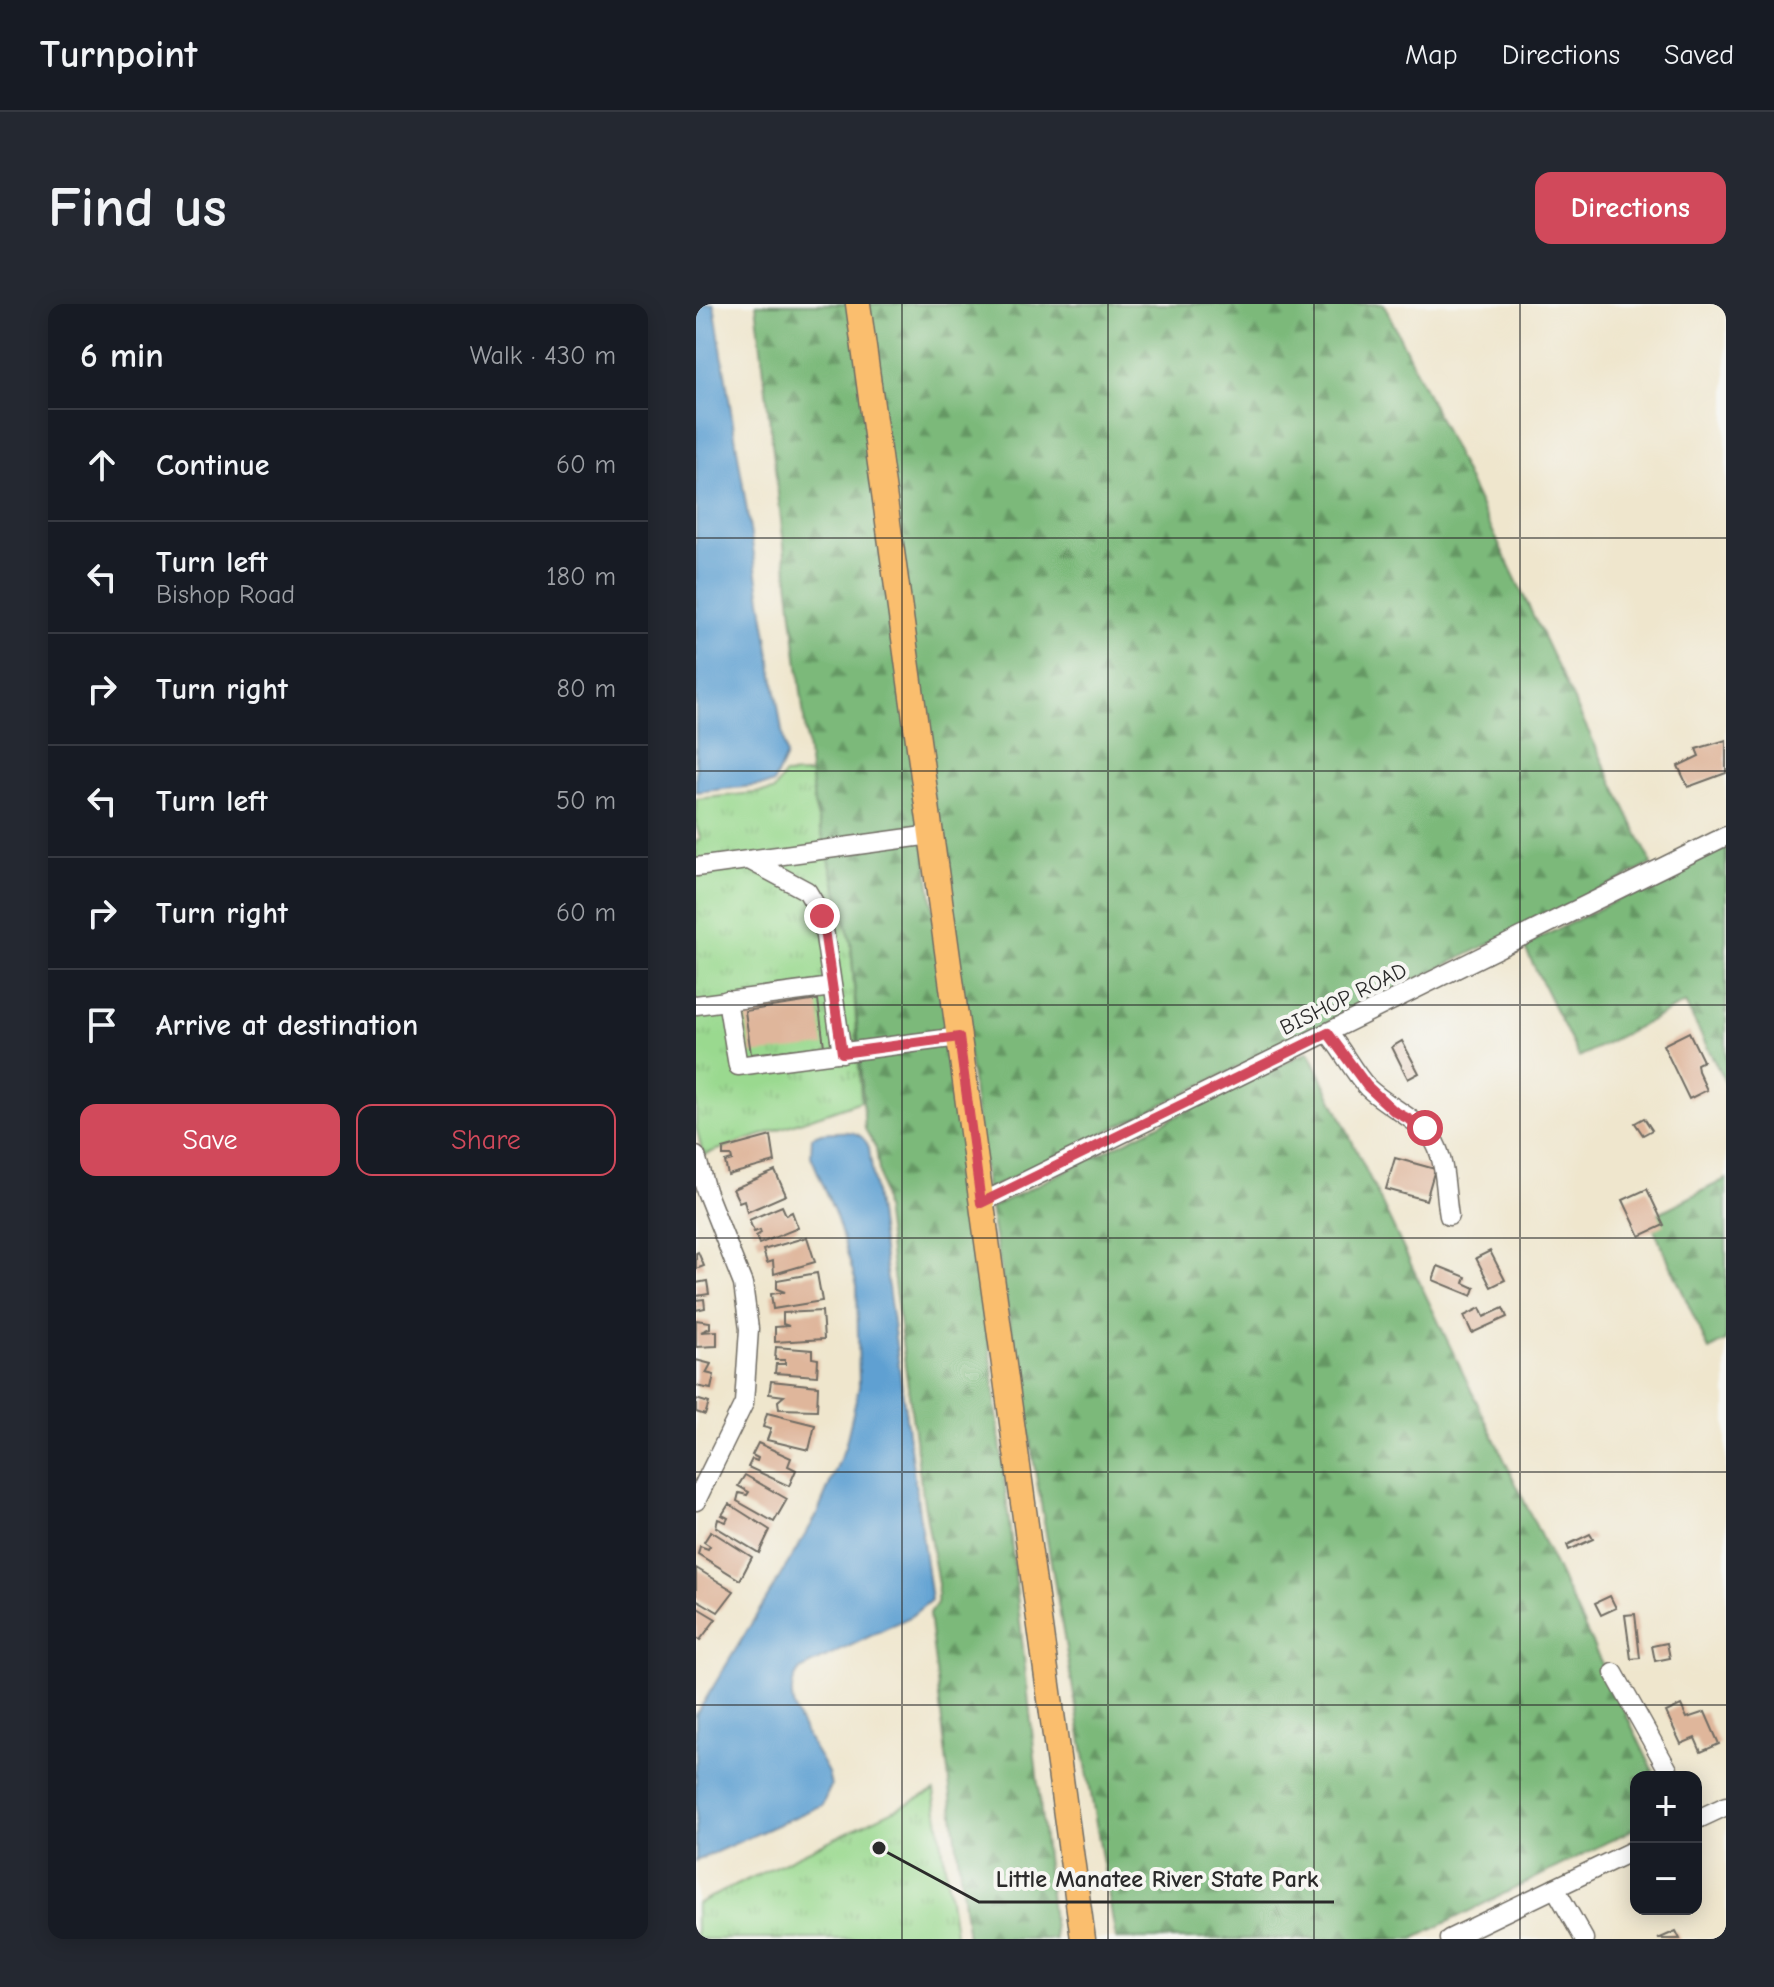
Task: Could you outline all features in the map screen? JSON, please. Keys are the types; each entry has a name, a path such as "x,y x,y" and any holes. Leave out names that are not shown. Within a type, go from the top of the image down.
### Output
{"main road":[{"path":"858,304 1083,1939"}],"street":[{"path":"696,867 931,835"},
{"name":"BISHOP ROAD","path":"981,1203 1726,836"},
{"path":"747,860 807,891 822,916 842,1053"},
{"path":"696,1005 832,987"},
{"path":"727,1000 738,1066 959,1037"},
{"path":"1328,1033 1367,1086 1394,1111 1425,1128 1433,1140 1439,1152 1449,1216"},
{"path":"696,1156 706,1191 743,1284 749,1329 744,1403 696,1501"},
{"path":"1614,1673 1669,1771"},
{"path":"1702,1817 1726,1806"},
{"path":"1454,1938 1630,1852"},
{"path":"1555,1888 1584,1939"}],"green space":[{"path":"756,304 850,304 974,1205 1055,1939 968,1939 929,1614 937,1603 938,1584 922,1491 876,1148 865,1129 851,942 814,804"},
{"path":"866,304 1384,304 1652,864 987,1190"},
{"path":"811,774 814,804 851,942 861,1101 703,1155 696,1126 696,841 701,840 696,825 696,799 774,791 784,775"},
{"path":"1726,846 1726,1084 1685,1003 1579,1057 1524,946"},
{"path":"1309,1051 1653,1771 1630,1771 1630,1831 1413,1939 1116,1939 990,1208"},
{"path":"1726,1179 1726,1341 1709,1350 1649,1218"},
{"path":"934,1791 956,1939 696,1939 696,1904"}],"water":[{"path":"696,304 714,304 786,756 773,784 696,792"},
{"path":"821,1133 855,1133 869,1148 931,1600 910,1617 800,1670 793,1682 792,1695 799,1722 828,1773 831,1786 822,1805 696,1861 696,1715 816,1517 845,1447 859,1387 857,1285 836,1216 811,1156 812,1137"}],"building":[{"path":"1726,740 1726,773 1688,787 1678,766 1699,756 1696,749"},
{"path":"818,1000 824,1046 751,1054 745,1011"},
{"path":"1689,1032 1703,1061 1697,1064 1707,1090 1689,1099 1663,1045"},
{"path":"1402,1041 1419,1073 1408,1079 1392,1047"},
{"path":"1644,1118 1652,1130 1643,1135 1635,1123"},
{"path":"771,1136 775,1162 728,1175 725,1162 732,1160 731,1156 723,1156 723,1149"},
{"path":"1395,1158 1435,1169 1426,1200 1386,1189"},
{"path":"775,1171 786,1195 747,1212 744,1200 739,1202 733,1189"},
{"path":"1647,1189 1664,1225 1640,1236 1623,1200"},
{"path":"782,1206 786,1215 792,1212 798,1228 759,1244 756,1236 761,1233 760,1230 754,1232 749,1220"},
{"path":"807,1237 815,1262 774,1274 773,1261 767,1263 763,1250"},
{"path":"1490,1251 1505,1280 1491,1287 1476,1258"},
{"path":"696,1253 704,1266 696,1269"},
{"path":"1438,1266 1466,1277 1464,1283 1475,1288 1472,1296 1433,1280"},
{"path":"817,1273 822,1301 773,1309 771,1294 785,1292 777,1289 777,1280"},
{"path":"707,1281 709,1294 696,1296 696,1283"},
{"path":"704,1299 705,1308 696,1310 696,1300"},
{"path":"1480,1308 1484,1317 1503,1308 1507,1317 1472,1333 1464,1316"},
{"path":"822,1311 824,1339 775,1342 775,1327 789,1326 783,1324 783,1313"},
{"path":"696,1320 710,1322 710,1328 701,1332 717,1331 717,1346 696,1347"},
{"path":"776,1347 812,1350 812,1358 818,1359 817,1376 775,1373 776,1364 785,1364 785,1360 775,1360"},
{"path":"696,1360 711,1364 706,1373 714,1375 711,1389 696,1386"},
{"path":"771,1381 818,1386 817,1410 779,1409 778,1401 784,1396 769,1394"},
{"path":"696,1399 709,1403 705,1415 696,1412"},
{"path":"767,1413 815,1425 809,1450 767,1440 771,1429 763,1427"},
{"path":"758,1443 791,1458 788,1466 796,1470 789,1486 748,1467 752,1459 757,1461 758,1458 752,1455"},
{"path":"745,1475 787,1499 774,1522 737,1501 739,1493 747,1495 749,1492 738,1486"},
{"path":"729,1504 770,1530 759,1553 716,1527 718,1519 726,1522 728,1518 722,1515"},
{"path":"711,1531 752,1557 740,1580 698,1554 700,1546 708,1549 710,1546 704,1542"},
{"path":"1590,1534 1593,1539 1569,1550 1567,1545"},
{"path":"696,1568 734,1591 718,1612 696,1599"},
{"path":"1610,1596 1616,1608 1601,1615 1595,1603"},
{"path":"696,1607 716,1619 700,1640 696,1638"},
{"path":"1635,1614 1640,1658 1631,1659 1625,1615"},
{"path":"1667,1643 1670,1658 1655,1661 1652,1646"},
{"path":"1681,1705 1687,1718 1705,1712 1719,1744 1701,1752 1695,1738 1681,1744 1666,1712"},
{"path":"1676,1931 1680,1939 1658,1939"}],"place":[{"name":"Little Manatee River State Park","path":"879,1848"}],"route":[{"path":"822,916 842,1053 959,1037 981,1203 1328,1033 1367,1086 1394,1111 1425,1128"}]}
